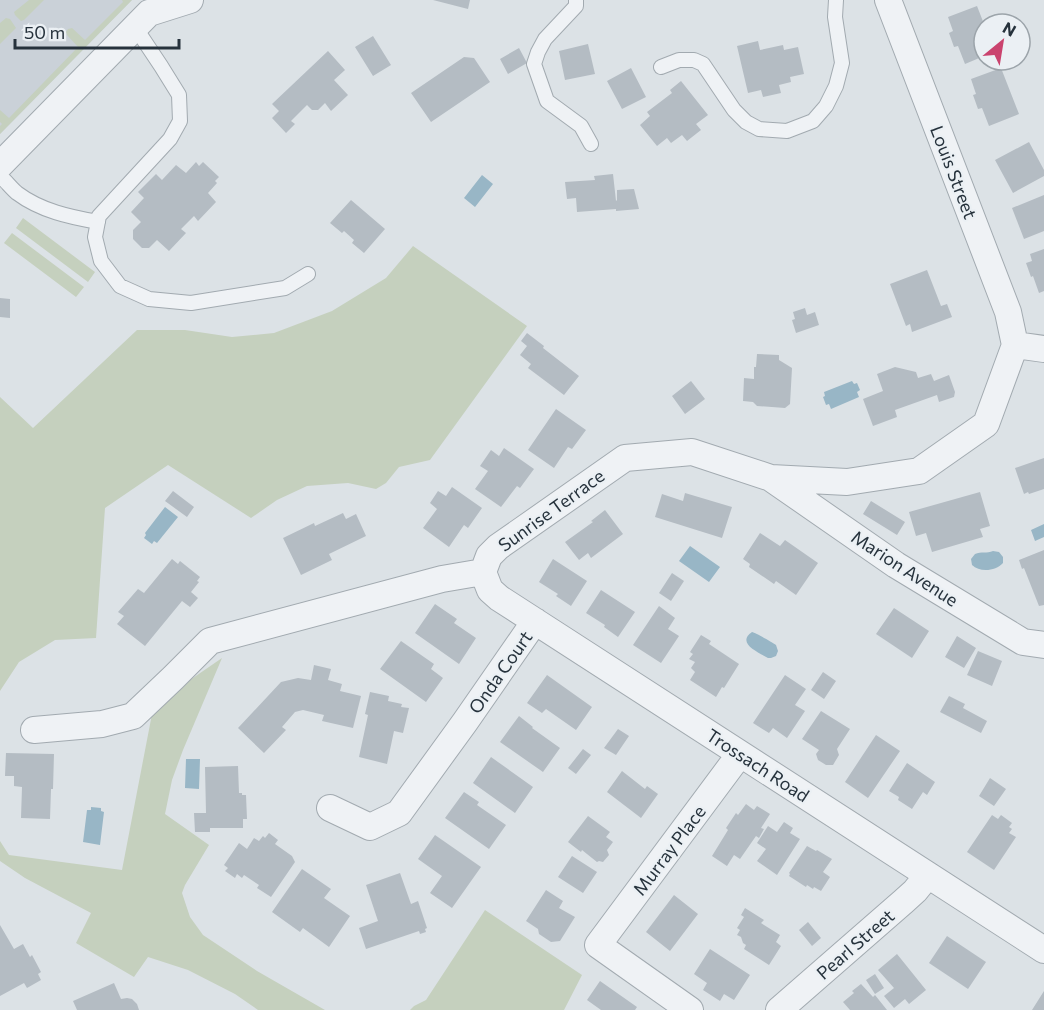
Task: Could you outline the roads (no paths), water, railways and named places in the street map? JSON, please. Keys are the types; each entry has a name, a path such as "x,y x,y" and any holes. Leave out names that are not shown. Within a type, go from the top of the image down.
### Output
{"street":[{"path":"0,165 149,13 190,0"},
{"name":"Louis Street","path":"888,0 1008,312 1015,345"},
{"path":"1015,345 1044,349"},
{"name":"Sunrise Terrace","path":"483,572 486,561 498,547 625,458 692,452 771,478 847,482 919,471 986,424 1015,345"},
{"name":"Marion Avenue","path":"771,478 896,565 1023,642 1044,645"},
{"path":"34,730 102,724 133,716 210,640 442,579 483,572"},
{"name":"Trossach Road","path":"483,572 487,585 494,594 1044,950"},
{"name":"Onda Court","path":"330,808 370,827 399,813 535,621"},
{"name":"Murray Place","path":"690,1010 598,945 740,754"},
{"name":"Pearl Street","path":"779,1010 915,891 928,874"}],"lane":[{"path":"576,0 576,6 545,39 537,52 534,64 547,101 581,126 591,144"},
{"path":"661,67 679,60 694,60 703,64 734,110 747,122 759,129 787,131 813,121 826,106 836,86 842,63 835,17 836,0"},
{"path":"135,27 178,95 180,120 170,139 99,216 95,237 100,261 120,286 149,299 191,303 285,288 308,274"},
{"path":"0,176 17,193 40,206 62,215 98,222"}],"water":[{"path":"482,175 493,184 475,207 464,198"},
{"path":"852,381 854,384 857,383 860,390 857,392 859,397 831,409 829,404 826,405 824,392"},
{"path":"165,507 178,517 157,543 154,541 152,544 144,538 145,533"},
{"path":"1044,524 1044,537 1035,541 1031,530"},
{"path":"690,546 720,567 709,582 679,561"},
{"path":"999,552 1003,557 1003,563 1000,566 983,570 972,565 971,559 975,554"},
{"path":"752,632 776,645 778,651 776,656 768,658 750,647 746,640"},
{"path":"186,759 200,759 199,789 185,788"},
{"path":"91,807 101,808 104,812 100,845 83,842 87,810 91,810"}]}
